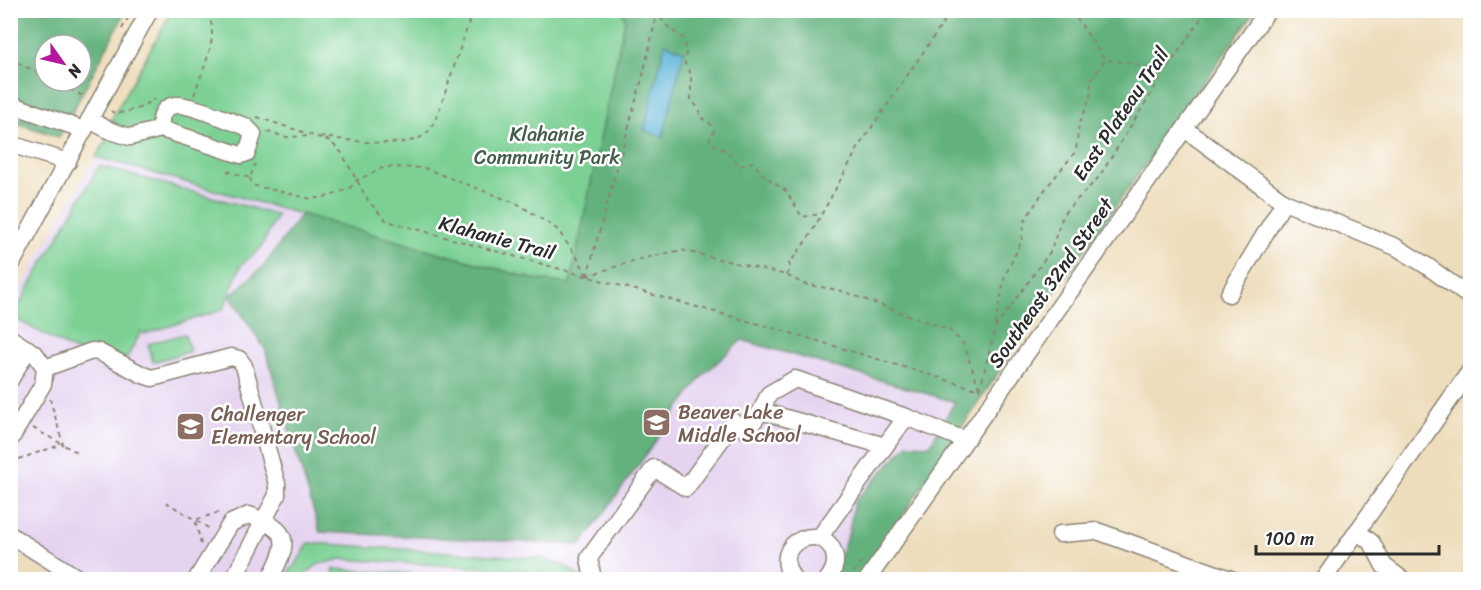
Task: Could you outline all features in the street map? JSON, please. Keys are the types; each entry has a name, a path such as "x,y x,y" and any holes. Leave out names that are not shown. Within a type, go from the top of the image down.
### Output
{"street":[{"path":"10,267 17,242 68,162 150,10"},
{"name":"Southeast 32nd Street","path":"867,579 1268,10"},
{"path":"10,104 130,136 161,129 241,155 247,153 253,134 245,126 178,104 166,109 160,117 161,129"},
{"path":"1185,129 1284,202 1396,247 1470,297"},
{"path":"10,144 68,162"},
{"path":"1229,294 1284,202"},
{"path":"10,338 36,355 45,368 43,384 10,440"},
{"path":"10,380 28,349"},
{"path":"45,368 92,351 99,352 152,378 231,357 239,359 244,366 277,484 278,495 233,579"},
{"path":"1323,579 1470,372"},
{"path":"593,579 589,558 654,468 686,488 734,422 747,431 761,411 769,394 795,380 906,417 966,440"},
{"path":"761,411 885,446"},
{"path":"819,538 906,417"},
{"path":"196,579 231,523 249,515 266,521 279,531 285,545 279,562 269,579"},
{"path":"1060,534 1097,531 1233,579"},
{"path":"1357,531 1372,543 1384,566 1403,579"},
{"path":"10,535 81,579"},
{"path":"794,579 786,565 786,556 789,549 802,538 819,538 831,548 834,555 833,571 827,579"}],"path":[{"path":"198,99 193,98 211,43 212,19 206,10"},
{"path":"264,131 287,136 394,142 411,140 424,135 434,123 473,10"},
{"path":"786,275 790,270 789,264 809,237 867,134 952,10"},
{"path":"1071,10 1105,60 1133,63 1162,76"},
{"name":"East Plateau Trail","path":"980,390 995,328 1050,252 1064,213 1100,177 1162,76 1207,10"},
{"path":"655,11 670,29 684,39 685,64 691,74 691,100 700,110 699,117 713,127 714,132 710,137 710,142 726,151 740,166 753,162 764,176 786,191 802,217 820,214"},
{"path":"587,276 643,75 656,18 655,11"},
{"path":"10,59 33,70"},
{"path":"995,328 1005,276 1022,242 1025,220 1043,192 1076,151 1079,124 1090,99 1091,80 1105,60"},
{"path":"77,93 116,114 137,109 156,98"},
{"name":"Klahanie Trail","path":"257,117 330,141 341,152 369,202 387,221 791,333 980,390"},
{"path":"246,170 252,185 312,199 330,196 350,188 357,180 385,167 424,168 518,204 557,229 579,260 587,276"},
{"path":"587,276 636,260 681,250 786,275 804,284 839,290 949,330 963,344 980,390"},
{"path":"48,393 63,444"},
{"path":"30,426 80,454"},
{"path":"10,462 63,444"},
{"path":"166,502 215,532"},
{"path":"195,520 225,511"},
{"path":"195,520 203,553"}],"shaded area":[{"path":"96,157 462,258 956,402 930,446 854,502 849,532 831,579 62,580 11,548 11,304"}],"green space":[{"name":"Klahanie Community Park","path":"622,10 626,18 570,285 533,279 96,157 116,123 111,120 172,11"},
{"path":"11,11 126,11 93,73 93,33 33,33 33,93 82,93 59,137 11,121"},
{"path":"622,11 1255,11 1019,342 860,579 831,579 849,532 854,502 908,444 930,445 955,402 742,340 703,375 581,545 320,532 265,349 230,296 264,266 301,214 533,279 570,284 625,19"},
{"path":"99,166 277,215 261,248 241,265 223,310 144,334 141,332 127,358 75,351 12,317"},
{"path":"185,334 190,351 153,362 148,344"},
{"path":"309,543 541,558 565,566 582,579 561,579 537,571 342,559 319,564 299,579 283,579"},
{"path":"334,569 501,579 333,579"}],"water":[{"path":"665,43 684,51 663,137 644,130"}],"place":[{"name":"Beaver Lake Middle School","path":"657,423"},
{"name":"Challenger Elementary School","path":"190,426"}]}
